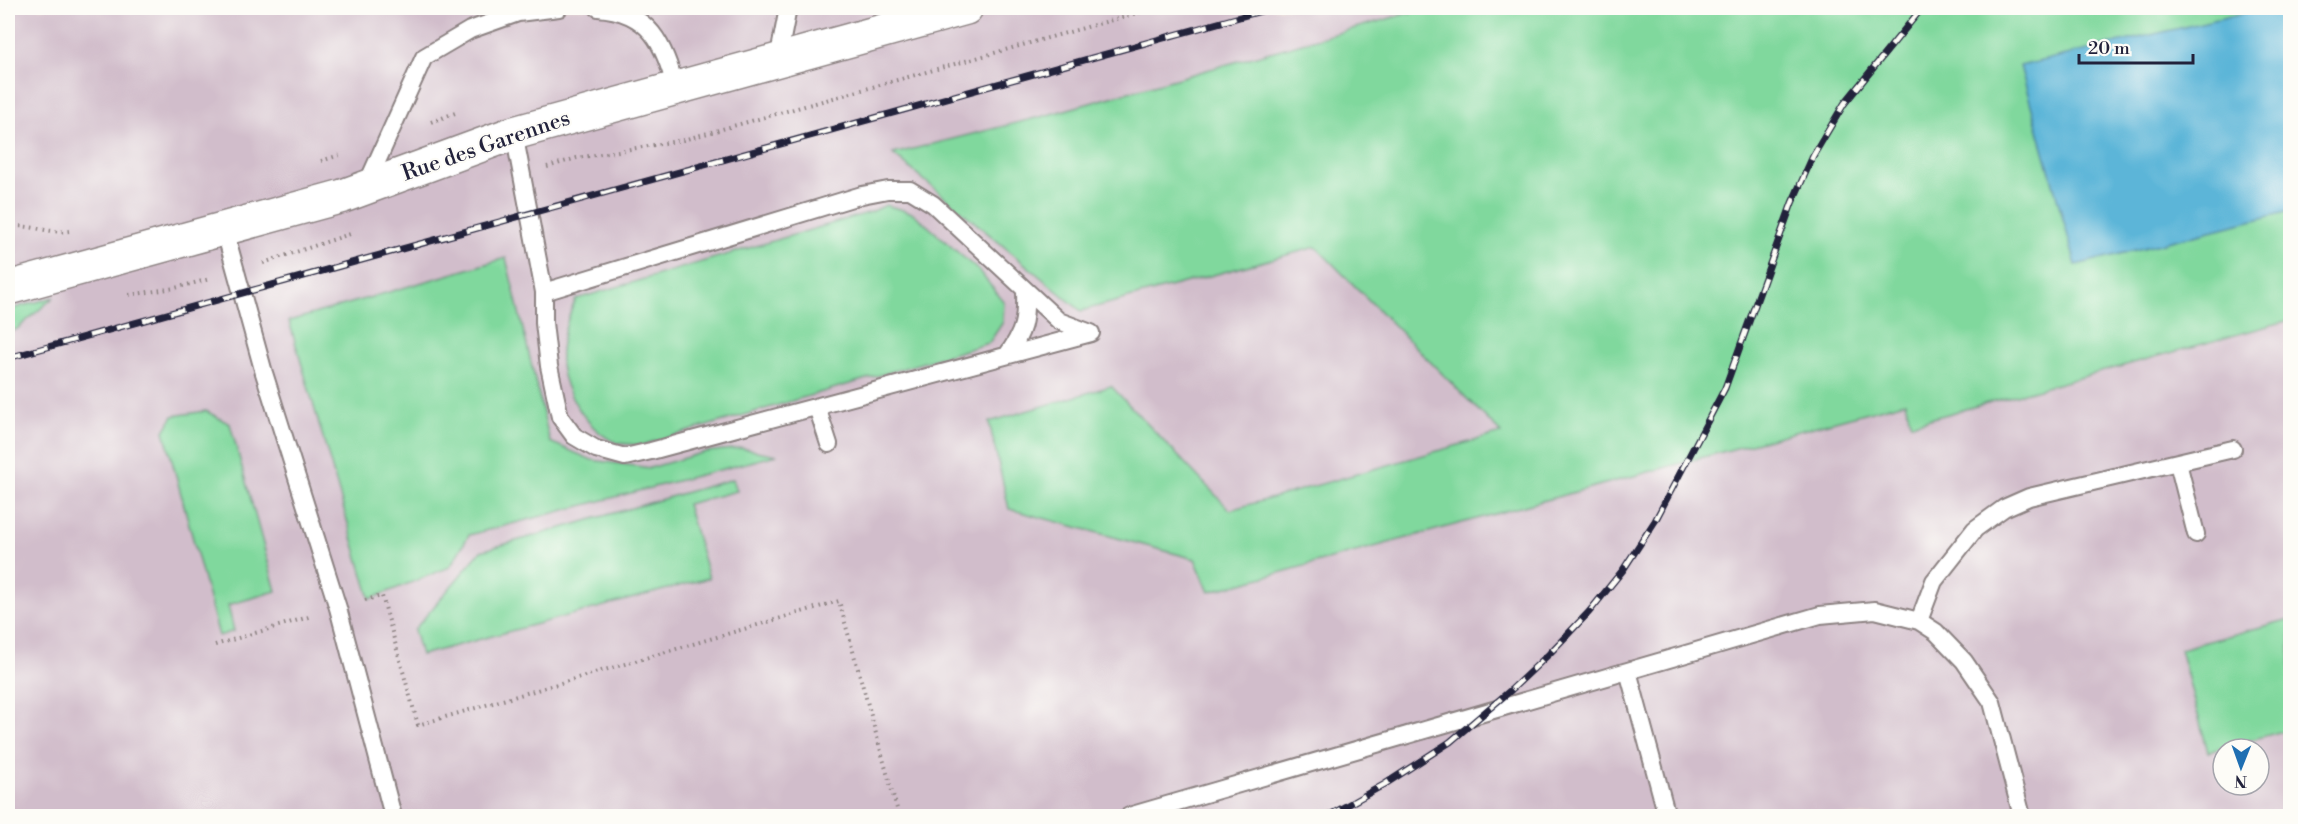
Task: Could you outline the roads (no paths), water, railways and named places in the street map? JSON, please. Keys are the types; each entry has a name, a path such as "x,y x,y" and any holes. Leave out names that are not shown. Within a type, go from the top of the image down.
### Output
{"street":[{"name":"Rue des Garennes","path":"8,288 365,189 514,133 966,8"}],"lane":[{"path":"365,189 424,57 470,30 489,23 518,13 559,8"},
{"path":"598,8 614,9 643,22 662,47 676,88"},
{"path":"778,60 788,8"},
{"path":"514,133 544,292 544,323 549,366 560,417 574,436 596,449 625,457 1091,333 1059,321 933,204 910,190 888,190 862,195 544,292"},
{"path":"224,228 264,373 338,608 393,816"},
{"path":"1007,356 1020,337 1026,317 1025,291"},
{"path":"817,406 829,444"},
{"path":"1919,621 1934,581 1975,529 2004,508 2030,497 2233,449"},
{"path":"2178,463 2196,534"},
{"path":"1137,815 1820,615 1875,610 1919,621 1936,632 1964,661 1992,702 2022,816"},
{"path":"1629,671 1667,816"}],"water":[{"path":"2264,8 2290,8 2290,211 2076,265 2020,66"}],"railway":[{"path":"8,358 1272,8"},
{"path":"1328,816 1385,784 1450,742 1549,654 1589,612 1623,570 1655,521 1725,388 1792,203 1813,156 1844,104 1922,8"}]}
